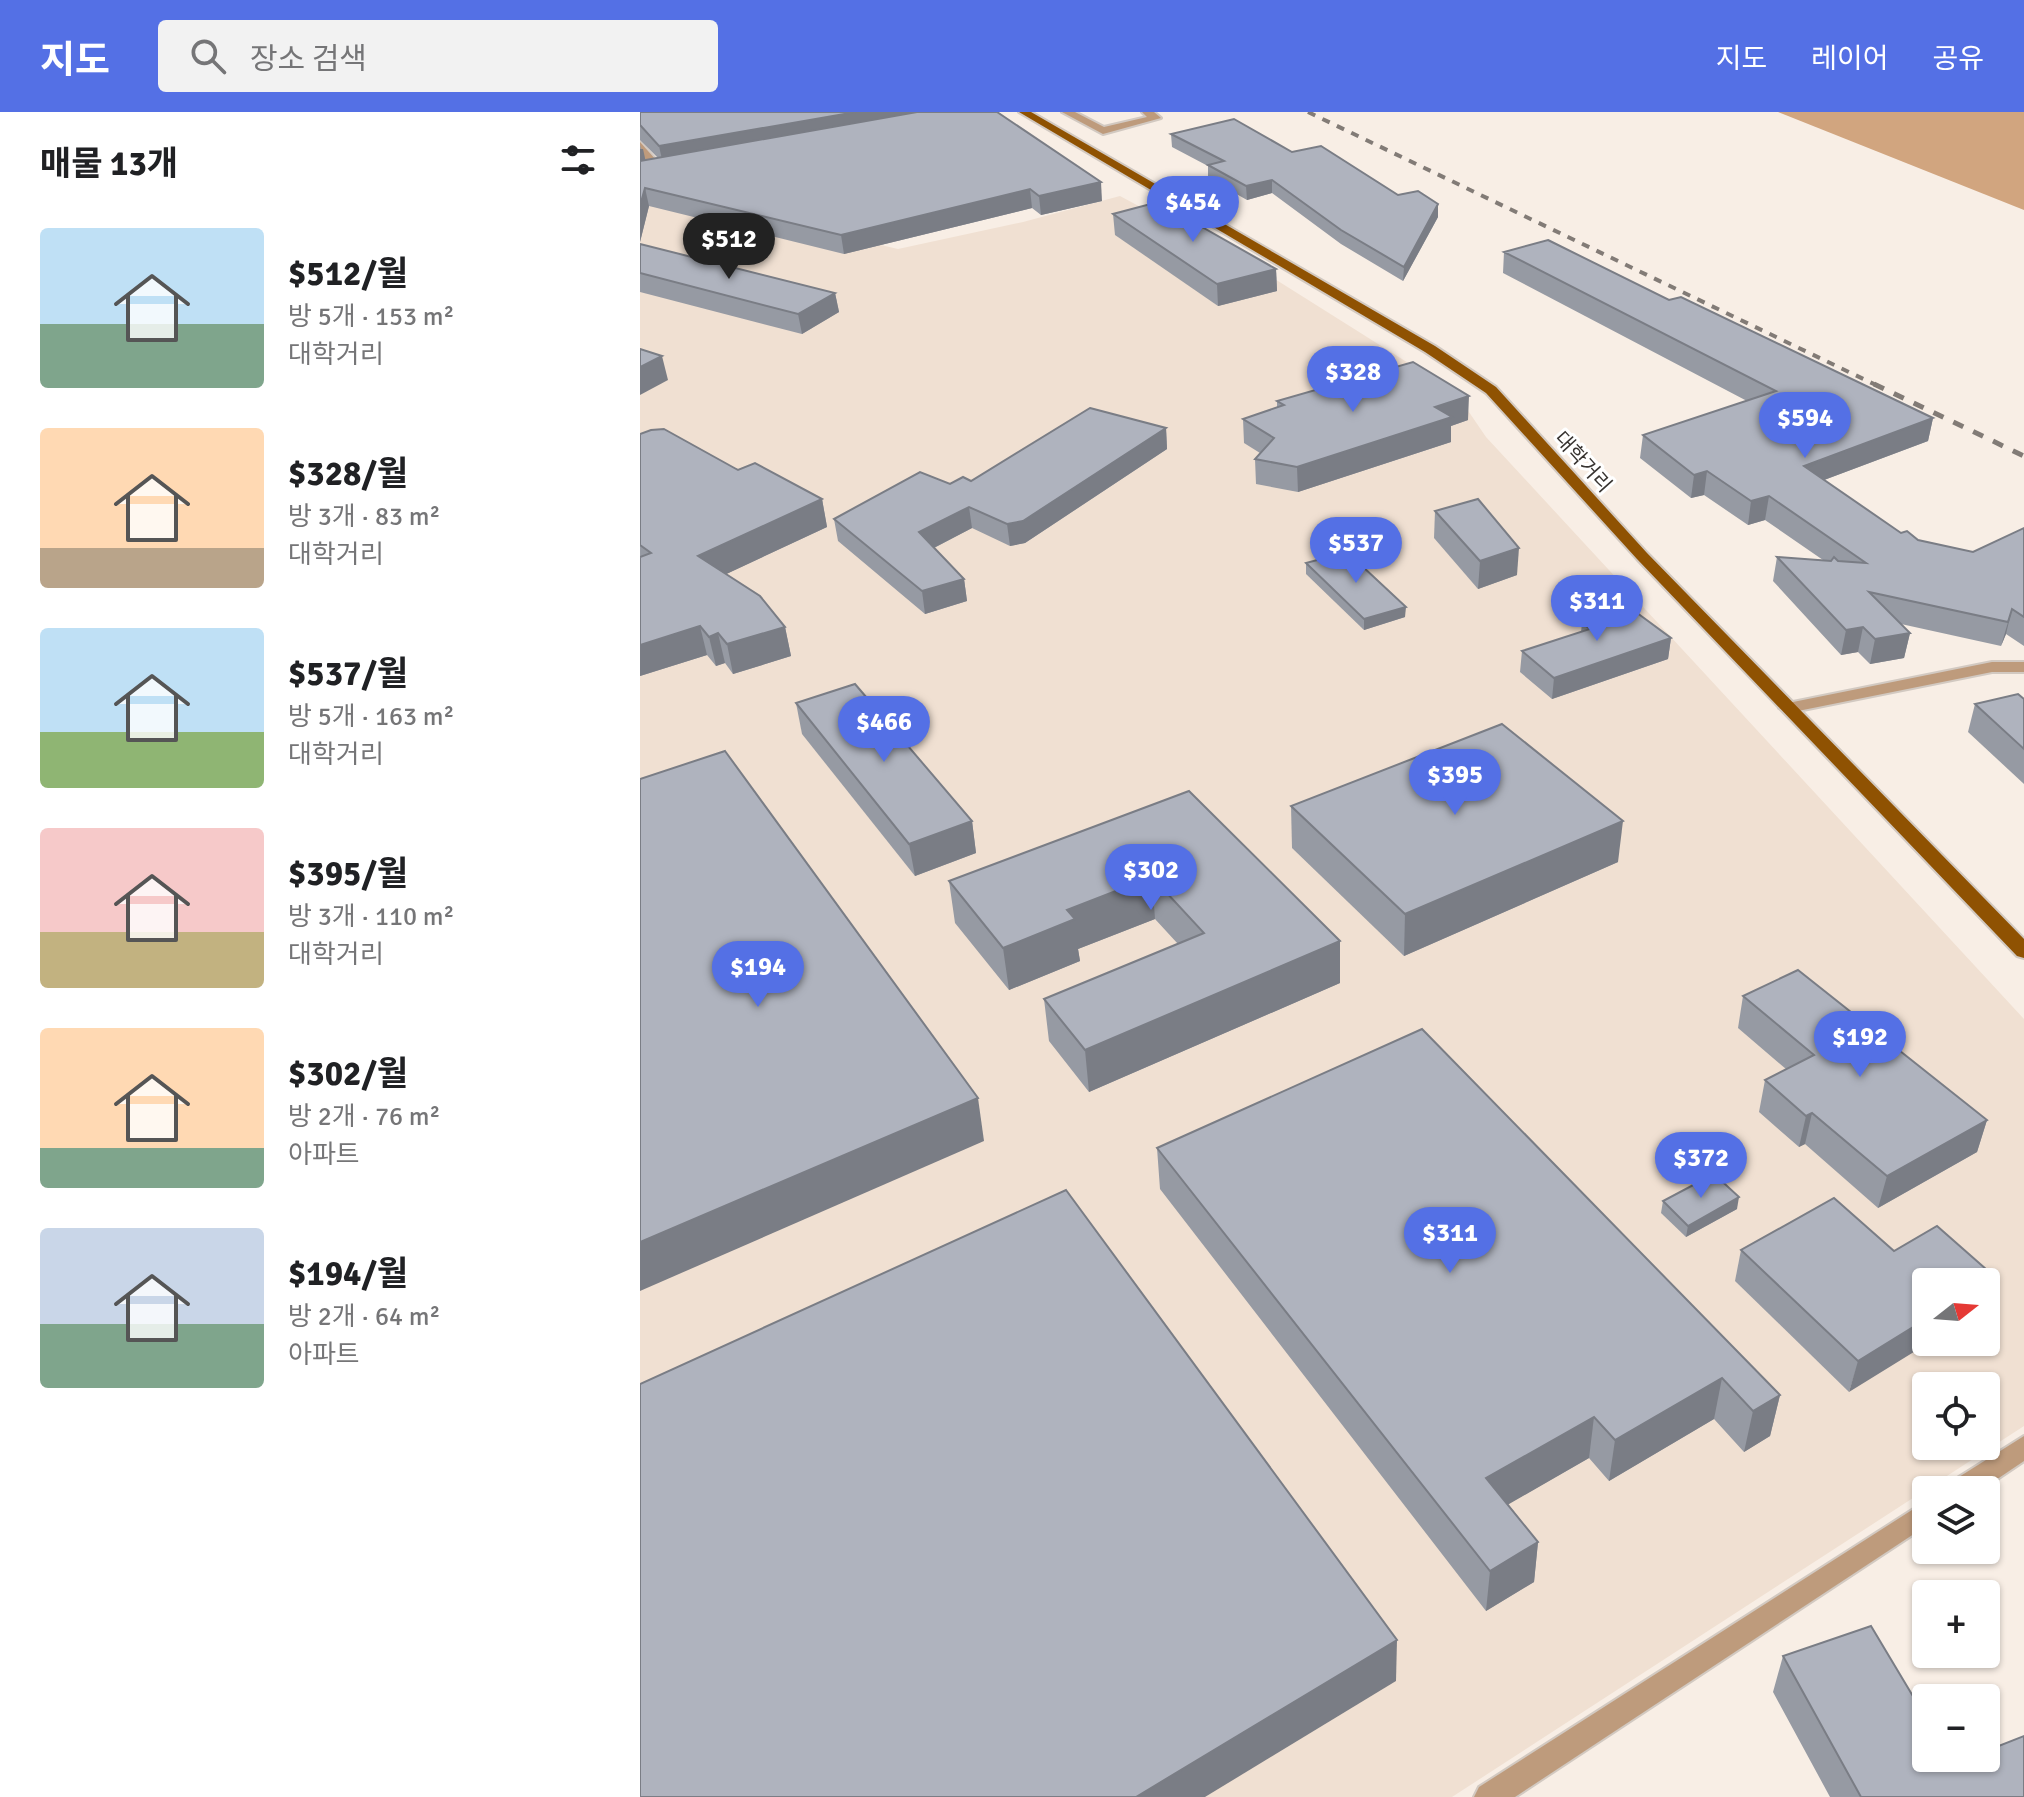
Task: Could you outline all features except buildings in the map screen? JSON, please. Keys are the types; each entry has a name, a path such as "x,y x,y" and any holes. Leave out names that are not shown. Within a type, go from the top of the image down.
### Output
{"main road":[{"name":"대학거리","path":"1024,112 1469,372 1491,390 1621,534 2024,951"}],"street":[{"path":"1067,112 1103,131 1156,118 1147,112"},
{"path":"640,145 660,171"},
{"path":"640,174 673,168"},
{"path":"1788,708 1992,667 2024,667"},
{"path":"1981,1476 2024,1447"},
{"path":"1489,1797 1912,1521"}],"shaded area":[{"path":"1778,112 2024,112 2024,210"},
{"path":"640,189 898,249 1023,222 1120,196 1278,281 1456,393 1486,437 2024,1019 2024,1426 2000,1442 2000,1372 1912,1372 1912,1460 1972,1460 1947,1476 1912,1476 1912,1499 1452,1797 640,1797"}],"railway":[{"path":"1308,112 1878,386"},
{"path":"1874,384 2024,456"}]}
